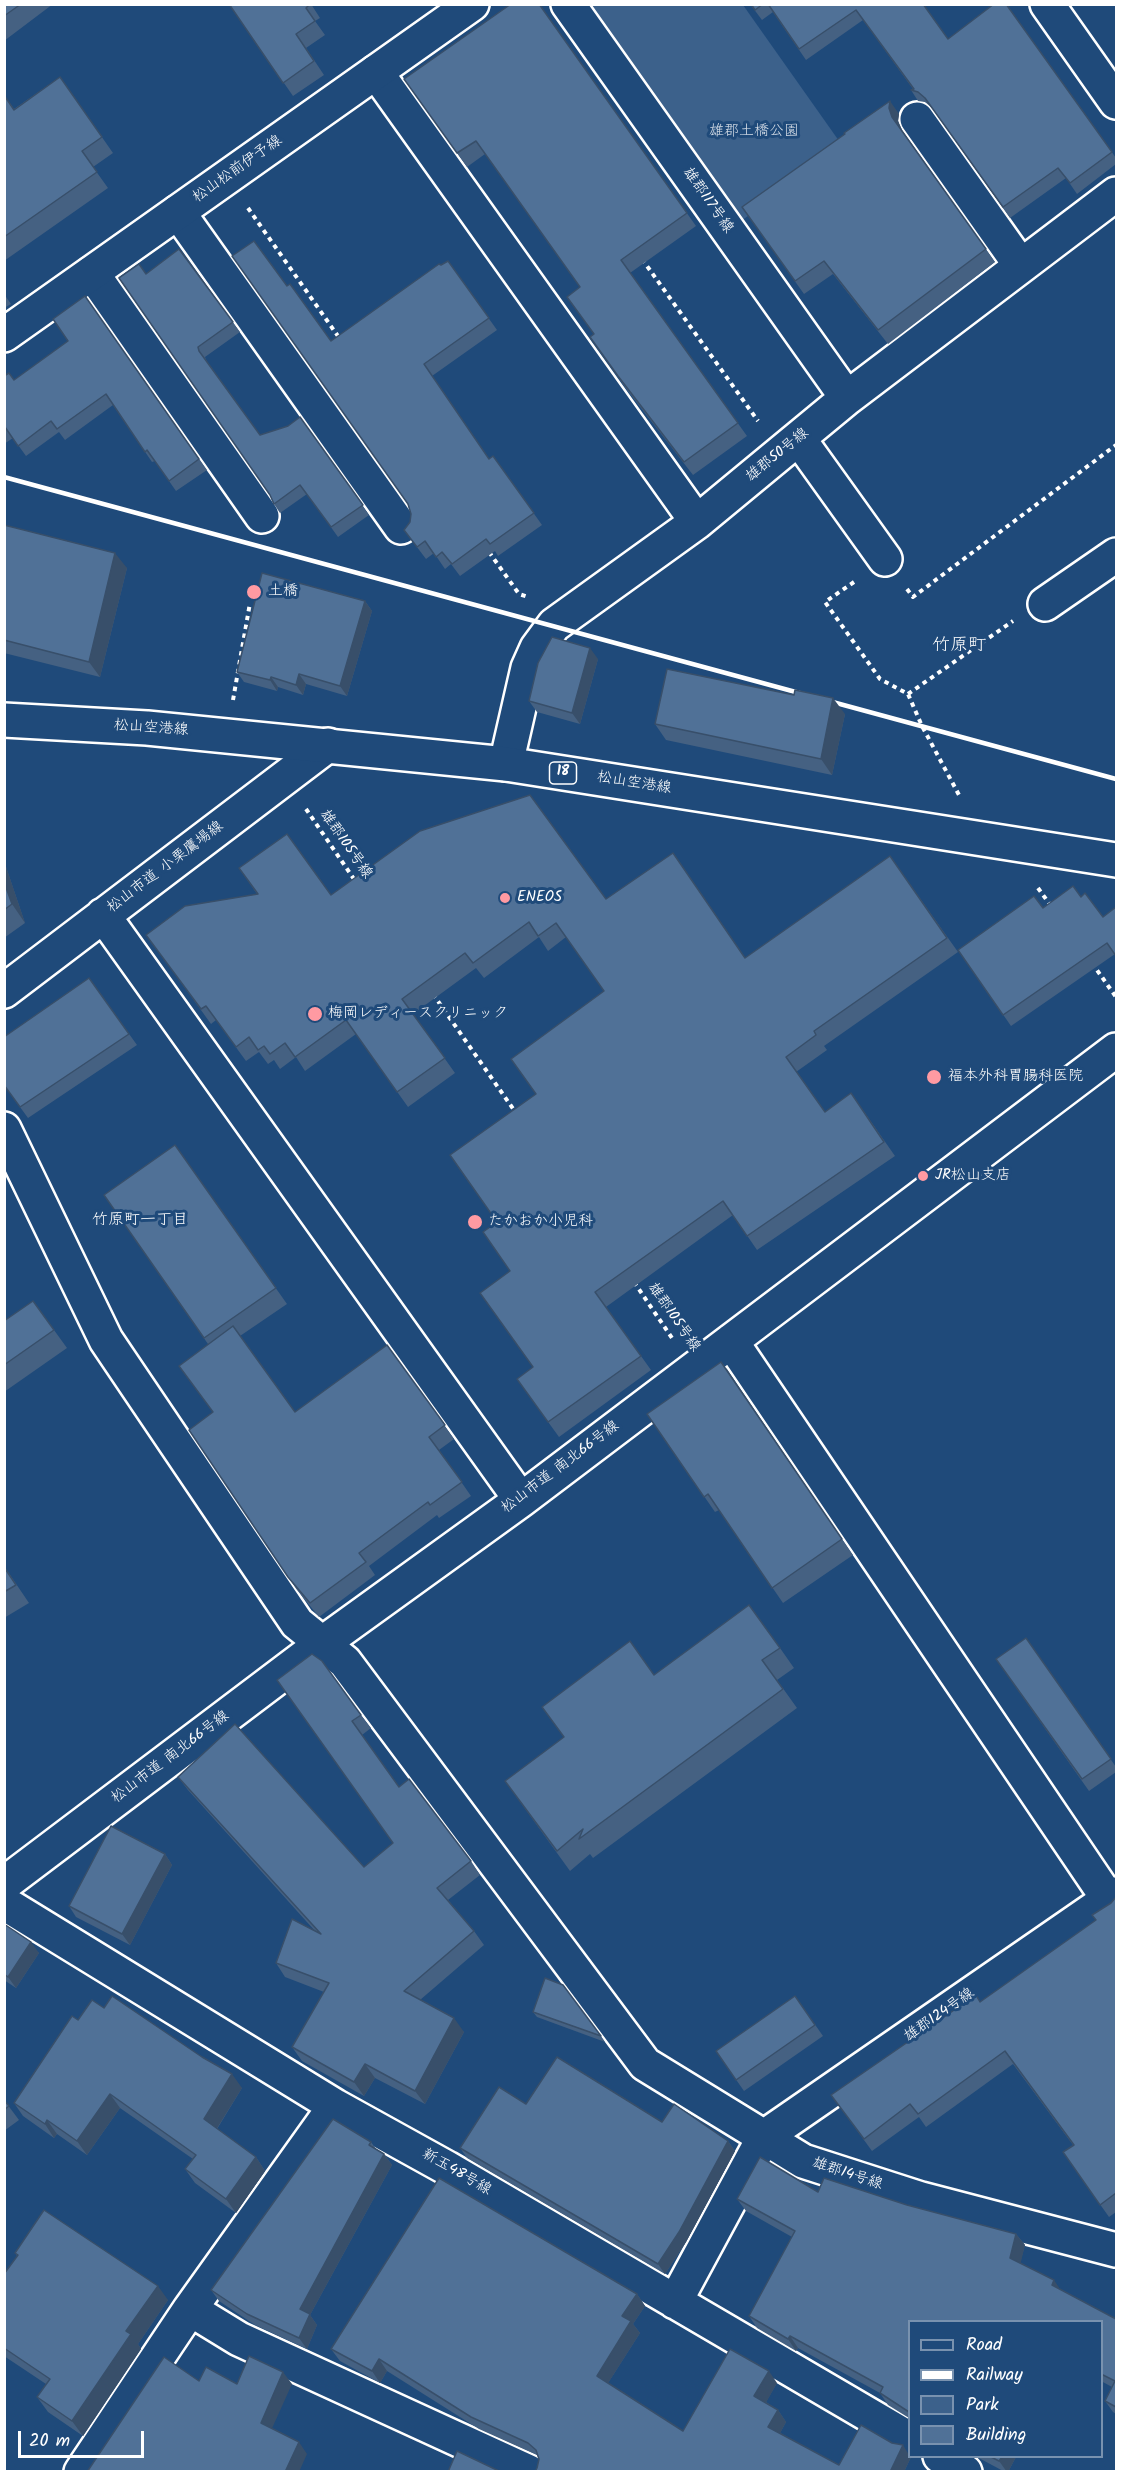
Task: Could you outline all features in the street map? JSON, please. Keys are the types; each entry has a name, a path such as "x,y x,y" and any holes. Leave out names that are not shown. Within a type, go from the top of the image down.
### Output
{"street":[{"name":"松山松前伊予線","path":"4,335 472,4"},
{"name":"雄郡117号線","path":"568,4 848,398"},
{"path":"1047,4 1116,102"},
{"path":"376,72 698,522"},
{"path":"917,119 1021,266"},
{"name":"雄郡50号線","path":"506,764 528,668 537,648 554,626 698,522 848,398 1116,194"},
{"path":"178,212 401,527"},
{"path":"92,273 262,516"},
{"path":"790,446 885,559"},
{"path":"1045,604 1116,555"},
{"name":"松山空港線","path":"4,720 147,728 506,764 1116,860"},
{"name":"松山市道 小栗鷹場線","path":"4,991 328,745"},
{"path":"104,915 521,1500"},
{"name":"松山市道 南北66号線","path":"4,1884 323,1643 521,1500 1116,1050"},
{"name":"雄郡14号線","path":"4,1129 106,1340 297,1623 345,1662 645,2064 803,2161 921,2199 1116,2250"},
{"path":"731,1341 1113,1897"},
{"name":"雄郡124号線","path":"764,2137 1113,1897"},
{"name":"新玉48号線","path":"4,1903 335,2106 447,2168 908,2438"},
{"path":"81,2472 190,2309 335,2106"},
{"path":"675,2302 764,2137"},
{"path":"190,2309 239,2339 529,2472"},
{"path":"942,2458 965,2472"}],"path":[{"path":"227,178 340,340"},
{"path":"636,250 790,446"},
{"path":"961,798 922,726 908,694 880,679 825,602 885,559 913,597 1116,446"},
{"path":"485,545 519,594 572,612"},
{"path":"232,700 250,603"},
{"path":"908,694 1038,604 1045,604"},
{"name":"雄郡105号線","path":"306,809 362,890"},
{"path":"1036,886 1056,914"},
{"path":"1090,960 1116,997"},
{"path":"429,988 517,1114"},
{"name":"雄郡105号線","path":"632,1280 693,1368"}],"green space":[{"name":"雄郡土橋公園","path":"587,5 743,5 844,148 738,223"}],"building":[{"path":"4,4 21,4 4,16"},
{"path":"229,4 310,4 306,8 315,21 296,34 314,61 283,83"},
{"path":"511,4 539,4 687,213 621,260 738,423 684,462 590,337 594,334 567,297 580,287 476,141 457,153 404,79"},
{"path":"751,4 763,4 755,10"},
{"path":"768,4 923,4 948,39 994,4 1006,4 1112,152 1070,183 1058,168 1003,207 925,98 911,90 914,89 856,10 799,49"},
{"path":"60,77 102,137 82,151 97,172 4,237 4,95 14,110"},
{"path":"890,101 889,108 892,117 986,249 878,330 824,261 795,281 742,207"},
{"path":"254,241 287,286 290,284 331,341 439,264 448,261 489,318 424,364 489,459 493,456 534,513 490,544 486,539 452,564 442,552 436,557 425,541 417,547 404,530 410,522 411,514 408,504 232,256"},
{"path":"179,249 233,322 198,347 199,351 260,435 288,426 300,417 363,505 331,527 300,485 274,504 119,278 139,264 146,274"},
{"path":"85,296 199,459 169,481 147,450 145,452 106,394 57,429 51,421 18,446 4,428 4,376 9,373 14,380 68,341 53,319"},
{"path":"4,525 115,553 89,662 4,640"},
{"path":"262,573 365,601 340,686 299,674 296,685 271,677 270,680 237,672"},
{"path":"552,637 590,648 572,713 529,701 538,663"},
{"path":"667,669 794,695 795,690 833,698 821,759 655,724"},
{"path":"530,795 606,899 673,853 745,958 890,856 947,938 814,1031 816,1035 786,1057 825,1112 851,1093 884,1142 747,1236 723,1201 595,1292 641,1356 548,1422 517,1379 533,1367 480,1293 510,1271 483,1232 497,1222 450,1155 536,1094 511,1059 604,991 556,923 538,936 529,922 473,963 465,953 402,999 445,1058 397,1092 346,1020 295,1057 285,1043 270,1054 264,1046 258,1050 249,1037 236,1047 206,1006 201,1009 146,935 185,906 258,894 239,868 287,834 331,895 420,831"},
{"path":"4,882 12,904 4,910"},
{"path":"1073,886 1081,897 1085,893 1103,917 1116,907 1116,956 1107,943 1003,1015 958,950 1034,896 1043,908"},
{"path":"89,978 129,1034 20,1107 4,1085 4,1037"},
{"path":"175,1145 276,1288 204,1338 104,1195"},
{"path":"33,1301 54,1330 4,1365 4,1321"},
{"path":"233,1326 295,1412 387,1345 445,1425 429,1437 462,1482 430,1505 428,1502 359,1553 366,1562 310,1603 288,1577 189,1430 213,1412 179,1366"},
{"path":"721,1362 842,1539 772,1588 708,1494 704,1497 647,1414"},
{"path":"4,1567 16,1585 4,1592"},
{"path":"749,1605 780,1648 762,1660 783,1689 579,1839 583,1829 557,1851 505,1781 564,1737 542,1707 630,1641 654,1675"},
{"path":"1026,1638 1111,1759 1082,1779 996,1659"},
{"path":"312,1654 322,1661 361,1715 352,1721 399,1787 409,1779 471,1861 437,1888 474,1931 404,1991 454,2018 415,2091 365,2064 354,2082 292,2047 329,1983 276,1963 292,1919 321,1934 178,1777 235,1724 364,1867 393,1843 277,1680"},
{"path":"111,1826 165,1854 122,1934 69,1906"},
{"path":"1116,1897 1116,2193 1100,2205 1063,2152 1074,2145 1005,2051 918,2114 910,2104 864,2139 831,2095 976,1995 980,2002 1096,1920 1092,1915"},
{"path":"4,1924 31,1942 8,1977 4,1974"},
{"path":"545,1978 563,1985 601,2036 533,2012"},
{"path":"112,1996 202,2057 232,2074 204,2119 256,2157 226,2199 185,2169 196,2155 110,2094 77,2141 47,2120 45,2124 14,2103 72,2016 78,2020 92,2000 104,2008"},
{"path":"795,1996 815,2025 736,2080 716,2051"},
{"path":"557,2057 662,2122 674,2104 728,2141 679,2232 658,2264 460,2148 499,2087 526,2104"},
{"path":"4,2100 9,2106 4,2110"},
{"path":"333,2119 371,2142 369,2145 384,2154 300,2309 310,2314 299,2338 247,2314 211,2290"},
{"path":"760,2157 818,2192 824,2178 907,2205 1016,2234 1010,2258 1054,2280 1052,2285 1116,2319 1116,2407 1105,2401 1115,2381 1103,2375 1103,2320 908,2320 908,2411 880,2393 883,2387 790,2336 788,2339 749,2316 795,2231 737,2199"},
{"path":"439,2178 637,2294 622,2316 631,2321 597,2376 683,2431 730,2349 769,2371 754,2396 778,2410 768,2427 839,2465 861,2425 892,2443 903,2445 890,2472 535,2472 539,2459 536,2450 528,2443 471,2417 379,2359 372,2371 331,2349"},
{"path":"44,2210 158,2286 126,2331 131,2334 72,2421 37,2397 50,2379 4,2348 4,2274 18,2255 15,2253"},
{"path":"249,2356 283,2372 261,2423 299,2442 285,2472 87,2472 164,2357 199,2381 206,2367 237,2384"},
{"path":"457,2451 501,2472 448,2472"}],"railway":[{"path":"4,477 1116,779"}],"place":[{"name":"土橋","path":"254,592"},
{"name":"ENEOS","path":"505,898"},
{"name":"梅岡レディースクリニック","path":"315,1014"},
{"name":"福本外科胃腸科医院","path":"934,1077"},
{"name":"JR松山支店","path":"923,1176"},
{"name":"たかおか小児科","path":"475,1222"}],"district":[{"name":"竹原町","path":"959,647"},
{"name":"竹原町一丁目","path":"140,1221"}]}
